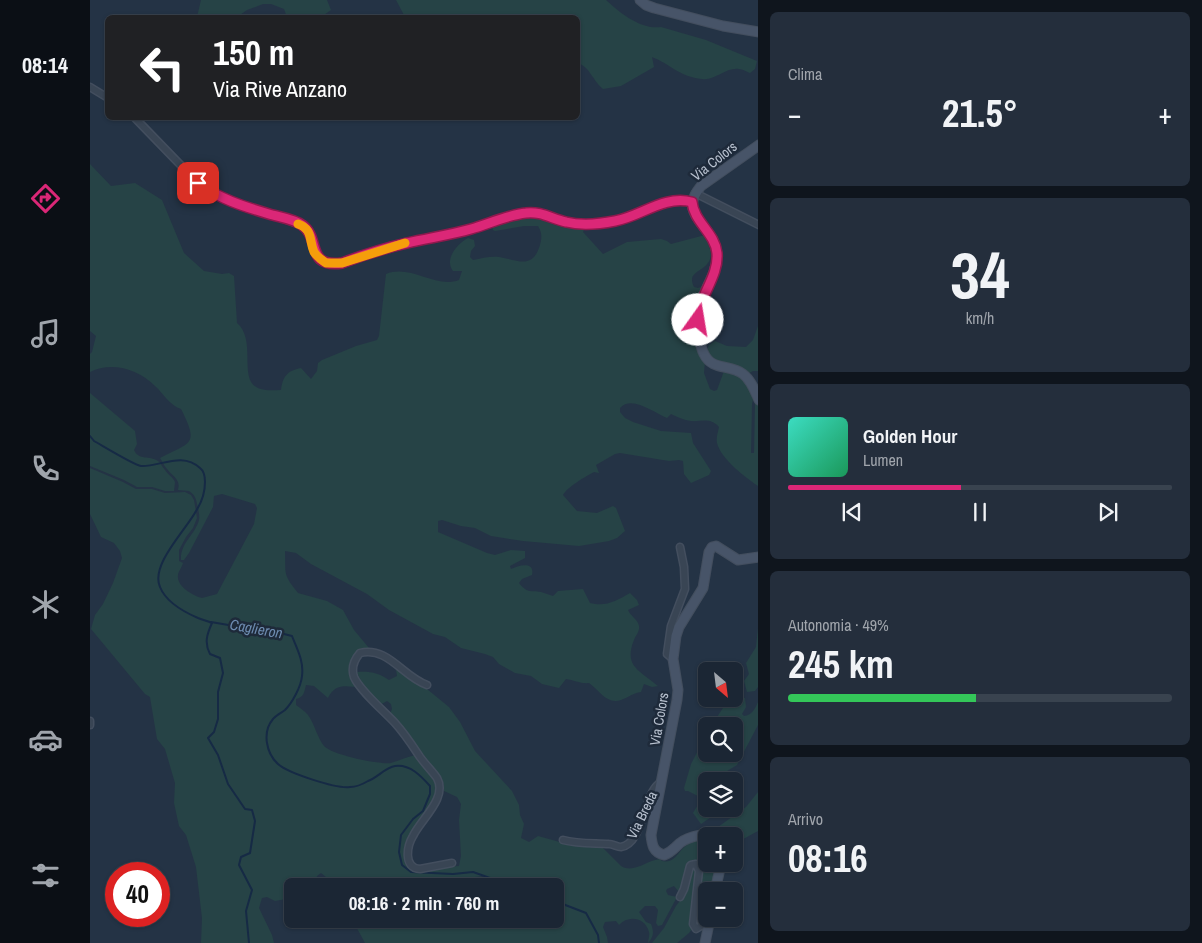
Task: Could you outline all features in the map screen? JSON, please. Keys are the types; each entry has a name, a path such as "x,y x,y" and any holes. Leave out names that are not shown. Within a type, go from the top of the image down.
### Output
{"street":[{"path":"640,0 646,6 723,26 758,32"},
{"path":"90,88 105,96"},
{"path":"136,120 198,183 220,198 302,225 312,238 315,253 326,263 342,263 408,243 472,229 525,213 545,214 569,223 591,224 616,221 644,212 662,203 693,197 758,225"},
{"name":"Via Colors","path":"758,145 701,186 693,197 695,214 711,237 717,253 716,267 699,308 698,320 703,354 712,364 743,374 752,385 758,400"},
{"path":"673,659 667,654 668,642 671,626 685,589 684,567 680,547"},
{"name":"Via Colors","path":"698,837 680,843 671,852 664,854 656,852 653,848 651,835 678,690 673,659 676,636 679,627 703,588 709,552 712,547 721,548 738,560 758,557"},
{"path":"427,685 421,683 394,662 380,654 366,651 360,653 352,664 354,677 364,691 407,736 440,785 439,794 434,804 410,842 407,857 410,864 415,869 420,869 452,863"},
{"name":"Via Breda","path":"562,840 583,844 610,844 620,847 628,844 635,836 648,800 661,782"},
{"path":"680,897 690,866 696,864 699,871 693,924 696,929 699,927"},
{"path":"705,943 708,927"}],"green space":[{"path":"201,0 327,0 331,10 324,15 286,15 284,9 271,4 263,4 240,15 197,15"},
{"path":"396,0 606,0 624,15 638,23 646,26 661,27 706,40 757,61 755,69 750,73 742,69 734,69 711,78 702,79 687,76 652,57 654,67 621,86 603,89 585,67 580,64 580,15 404,15"},
{"path":"90,164 111,186 135,183 162,200 184,253 204,271 222,274 229,273 234,276 237,323 243,331 246,340 250,379 254,385 266,390 281,390 286,375 301,368 311,379 317,371 318,363 322,360 356,346 377,340 386,274 405,272 441,281 459,280 462,271 453,271 450,262 451,257 456,248 468,238 474,240 475,246 471,251 470,257 473,260 496,257 526,261 534,257 541,240 538,226 524,226 495,231 491,225 525,216 540,216 586,225 583,232 603,254 627,242 661,239 671,244 705,235 711,255 709,261 695,274 692,281 694,287 704,286 700,300 705,361 704,373 710,389 714,391 717,390 724,371 743,377 754,395 752,404 751,453 754,453 755,404 757,402 758,486 734,467 723,455 717,443 719,427 716,424 709,421 688,421 671,414 667,418 643,406 631,403 625,404 620,408 620,412 625,418 633,422 661,431 691,433 693,443 711,471 709,475 691,483 684,474 683,461 669,461 620,453 596,465 599,473 594,472 581,479 563,495 577,511 597,513 613,506 616,508 625,531 617,538 579,546 523,541 491,536 475,528 442,520 438,521 438,532 487,553 495,555 511,550 525,551 525,558 510,566 511,569 522,565 531,568 532,575 522,579 519,583 529,591 553,596 558,591 583,589 590,603 596,604 606,604 630,593 639,605 628,610 637,621 639,628 631,649 632,662 640,672 658,686 652,687 644,684 641,692 616,701 607,699 589,683 566,679 559,688 542,684 531,676 515,673 499,664 493,657 461,648 445,637 433,634 389,610 367,594 311,564 296,553 285,551 287,577 298,593 327,601 343,610 354,630 369,648 357,660 355,672 361,688 346,686 338,688 328,698 314,686 306,685 302,696 296,699 296,705 308,715 324,746 336,753 357,759 386,763 418,755 442,787 410,846 410,860 414,867 459,866 461,856 459,820 461,804 457,797 444,791 443,782 438,774 406,731 390,714 391,704 387,701 380,705 364,686 357,672 374,673 389,680 397,676 395,663 449,707 460,722 475,751 512,791 519,805 520,815 524,824 521,838 529,842 538,836 574,846 603,848 621,866 626,868 636,868 660,859 662,861 670,861 689,844 698,841 698,863 692,861 687,864 685,880 679,892 674,886 666,891 668,895 677,897 662,925 658,926 656,923 658,910 655,906 645,906 639,912 652,927 652,936 648,943 649,933 647,927 636,919 631,919 619,925 616,921 605,922 603,927 608,943 365,943 357,928 564,928 564,878 487,878 483,876 467,878 327,878 321,873 317,878 284,878 284,899 275,901 267,897 262,898 259,908 274,943 201,943 202,918 196,867 186,835 179,826 174,803 175,783 165,749 157,739 150,697 145,694 91,629 95,615 103,604 113,583 122,558 120,551 114,543 101,537 90,514 90,468 136,489 152,489 165,493 185,492 191,495 194,500 197,518 179,550 179,561 183,563 178,579 182,587 202,598 217,594 254,524 257,508 255,504 222,494 214,496 213,507 189,553 184,560 181,560 185,544 199,520 196,500 189,491 178,490 177,481 160,458 189,441 191,437 187,421 181,409 170,402 141,375 116,367 107,367 90,372 90,354 96,336 90,331"},
{"path":"758,326 758,371 747,374 711,360 707,350 709,345 715,341 727,346 746,347 753,340"},
{"path":"90,393 135,431 137,444 134,450 141,457 155,459 159,462 174,480 174,491 165,491 152,487 137,487 90,466"},
{"path":"758,628 758,687 755,691 747,692 744,681 749,674 746,663 756,647"},
{"path":"743,698 745,698 746,707 742,714 744,716 751,713 758,702 758,725 743,754 743,717 717,717 723,708 742,708"},
{"path":"698,750 698,762 739,762 727,772 698,772 698,796 685,791 684,788 691,764"},
{"path":"758,792 758,831 743,839 743,827 718,827 732,817 743,817 743,809"},
{"path":"698,805 698,817 711,817 701,824 693,813"},
{"path":"696,867 692,929 677,943 652,943 664,928 682,898 693,868"},
{"path":"702,872 717,872 715,882 700,882"},
{"path":"698,902 698,924 696,925"}],"waterway":[{"path":"90,436 94,441 137,465 148,466 178,460 186,461 200,468 204,474 203,497 200,504 164,558 158,578 160,587 171,602 187,613 212,623 207,646 210,654 220,658 223,673 218,692 218,719 214,732 208,738 218,755 228,784 245,809 252,810 255,821 250,853 241,857 239,865 252,890 246,911 249,943"},
{"name":"Caglieron","path":"211,622 240,627 278,630 292,636 301,660 301,680 298,690 290,703 285,710 274,718 267,730 268,748 278,764 301,776 343,787 362,784 395,766 410,769 430,786 430,794 423,811 413,819 401,835 399,852 402,865 411,872 453,874 473,872 490,878"},
{"name":"Caglieron","path":"564,904 586,913 598,935 599,943"}],"slow traffic":[{"path":"298,224 307,230 312,238 315,253 326,263 342,263 405,243"}],"route":[{"path":"198,183 220,198 302,225 312,238 315,253 326,263 333,264 408,243 472,229 525,213 545,214 563,222 574,224 591,224 616,221 644,212 662,203 682,200 692,202 692,209 715,244 717,253 716,267 702,299 698,320"}]}
